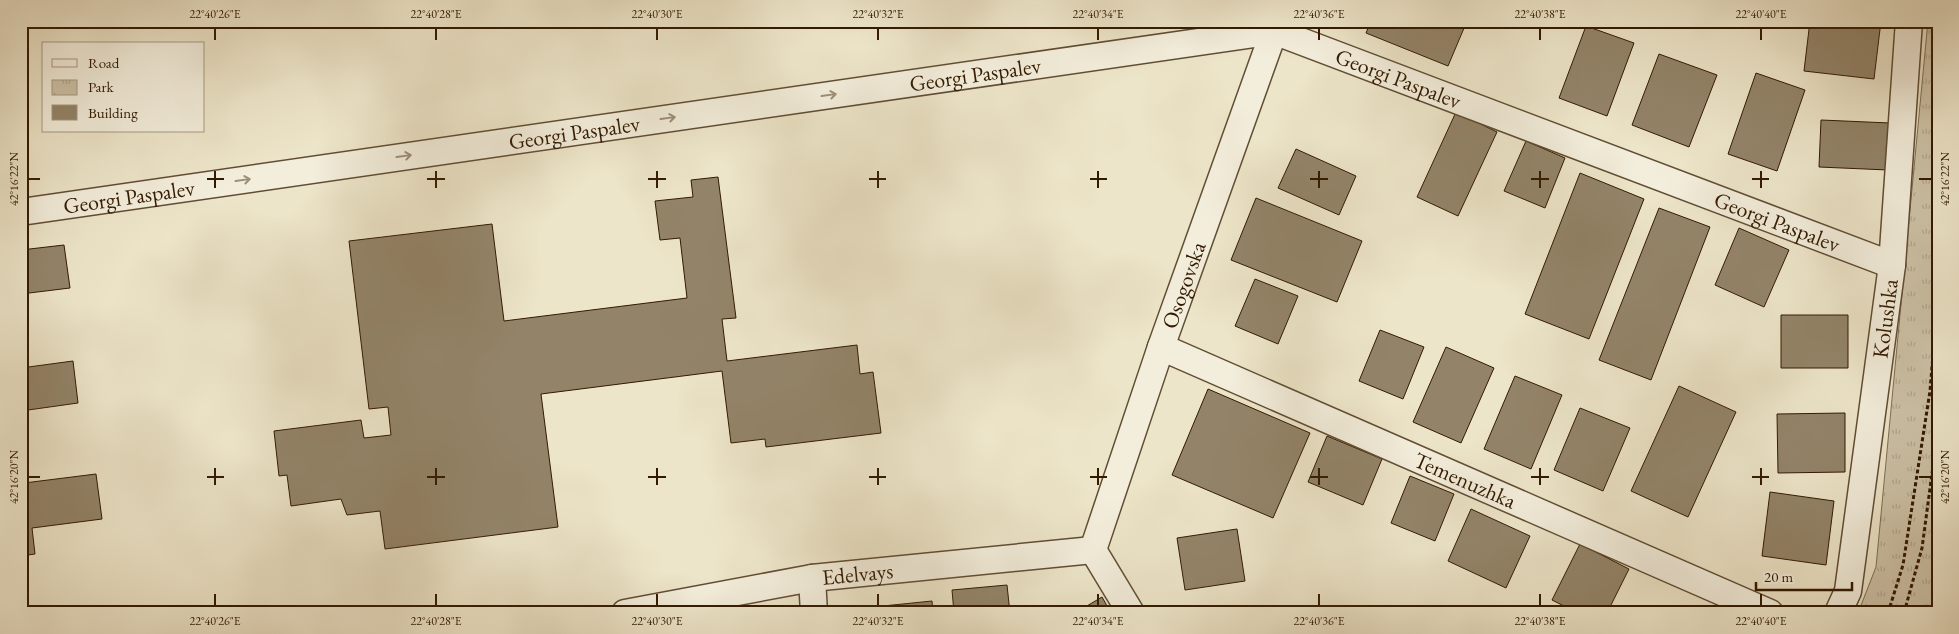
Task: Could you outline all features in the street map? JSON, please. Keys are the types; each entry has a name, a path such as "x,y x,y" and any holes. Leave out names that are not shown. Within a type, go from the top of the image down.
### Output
{"street":[{"name":"Kolushka","path":"1838,613 1848,591 1892,266 1908,21"},
{"name":"Georgi Paspalev","path":"21,212 1274,26 1892,266"},
{"name":"Osogovska","path":"1093,550 1161,347 1274,26"},
{"name":"Temenuzhka","path":"1161,347 1770,613"},
{"name":"Edelvays","path":"625,613 812,578 1093,550"},
{"path":"1093,550 1131,613"},
{"path":"812,578 814,613"}],"path":[{"path":"1888,613 1903,564 1927,410 1938,295"},
{"path":"1904,613 1922,548 1938,429"}],"green space":[{"path":"1928,21 1938,21 1938,608 1937,613 1858,613 1876,567"}],"building":[{"path":"1371,21 1467,21 1448,66 1366,33"},
{"path":"1810,21 1881,21 1874,79 1804,71"},
{"path":"1586,26 1634,43 1607,116 1559,98"},
{"path":"1659,54 1717,75 1689,147 1632,125"},
{"path":"1756,73 1805,90 1777,171 1728,154"},
{"path":"1456,112 1497,132 1458,216 1417,197"},
{"path":"1821,120 1890,123 1888,170 1819,167"},
{"path":"1526,141 1565,158 1545,208 1504,191"},
{"path":"1296,149 1356,176 1339,215 1278,188"},
{"path":"1580,173 1644,199 1589,339 1525,314"},
{"path":"718,177 736,318 722,319 727,361 857,345 860,374 873,372 881,433 766,447 765,439 731,443 722,371 541,394 558,527 385,549 380,511 347,515 341,499 291,506 287,475 279,476 274,431 361,420 364,438 391,435 388,407 369,409 349,241 492,224 504,321 687,298 680,238 660,240 655,201 693,197 691,180"},
{"path":"1256,198 1362,241 1337,302 1231,260"},
{"path":"1659,208 1710,227 1651,380 1599,360"},
{"path":"1739,228 1789,250 1764,307 1715,285"},
{"path":"64,245 70,288 21,294 21,250"},
{"path":"1255,279 1298,296 1278,344 1235,326"},
{"path":"1781,315 1848,315 1848,368 1781,368"},
{"path":"1380,330 1424,347 1403,399 1359,381"},
{"path":"1446,347 1494,368 1461,443 1413,422"},
{"path":"73,361 78,403 21,411 21,368"},
{"path":"1515,376 1562,395 1531,469 1484,449"},
{"path":"1679,386 1736,412 1688,517 1631,491"},
{"path":"1208,389 1310,433 1273,518 1172,475"},
{"path":"1580,408 1630,428 1603,491 1554,470"},
{"path":"1845,413 1845,472 1778,473 1777,414"},
{"path":"1327,436 1382,459 1363,505 1308,482"},
{"path":"21,465 24,483 96,474 102,519 32,528 35,554 21,556"},
{"path":"1410,476 1454,494 1435,541 1391,523"},
{"path":"1770,492 1834,501 1826,565 1762,556"},
{"path":"1471,509 1530,536 1506,588 1448,561"},
{"path":"1237,529 1245,581 1185,590 1177,538"},
{"path":"1580,544 1629,569 1607,613 1578,613 1552,600"},
{"path":"1007,585 1010,613 954,613 952,590"},
{"path":"1102,597 1111,613 1075,613"},
{"path":"932,601 933,613 874,613 873,607"},
{"path":"796,607 796,613 755,613"}]}
